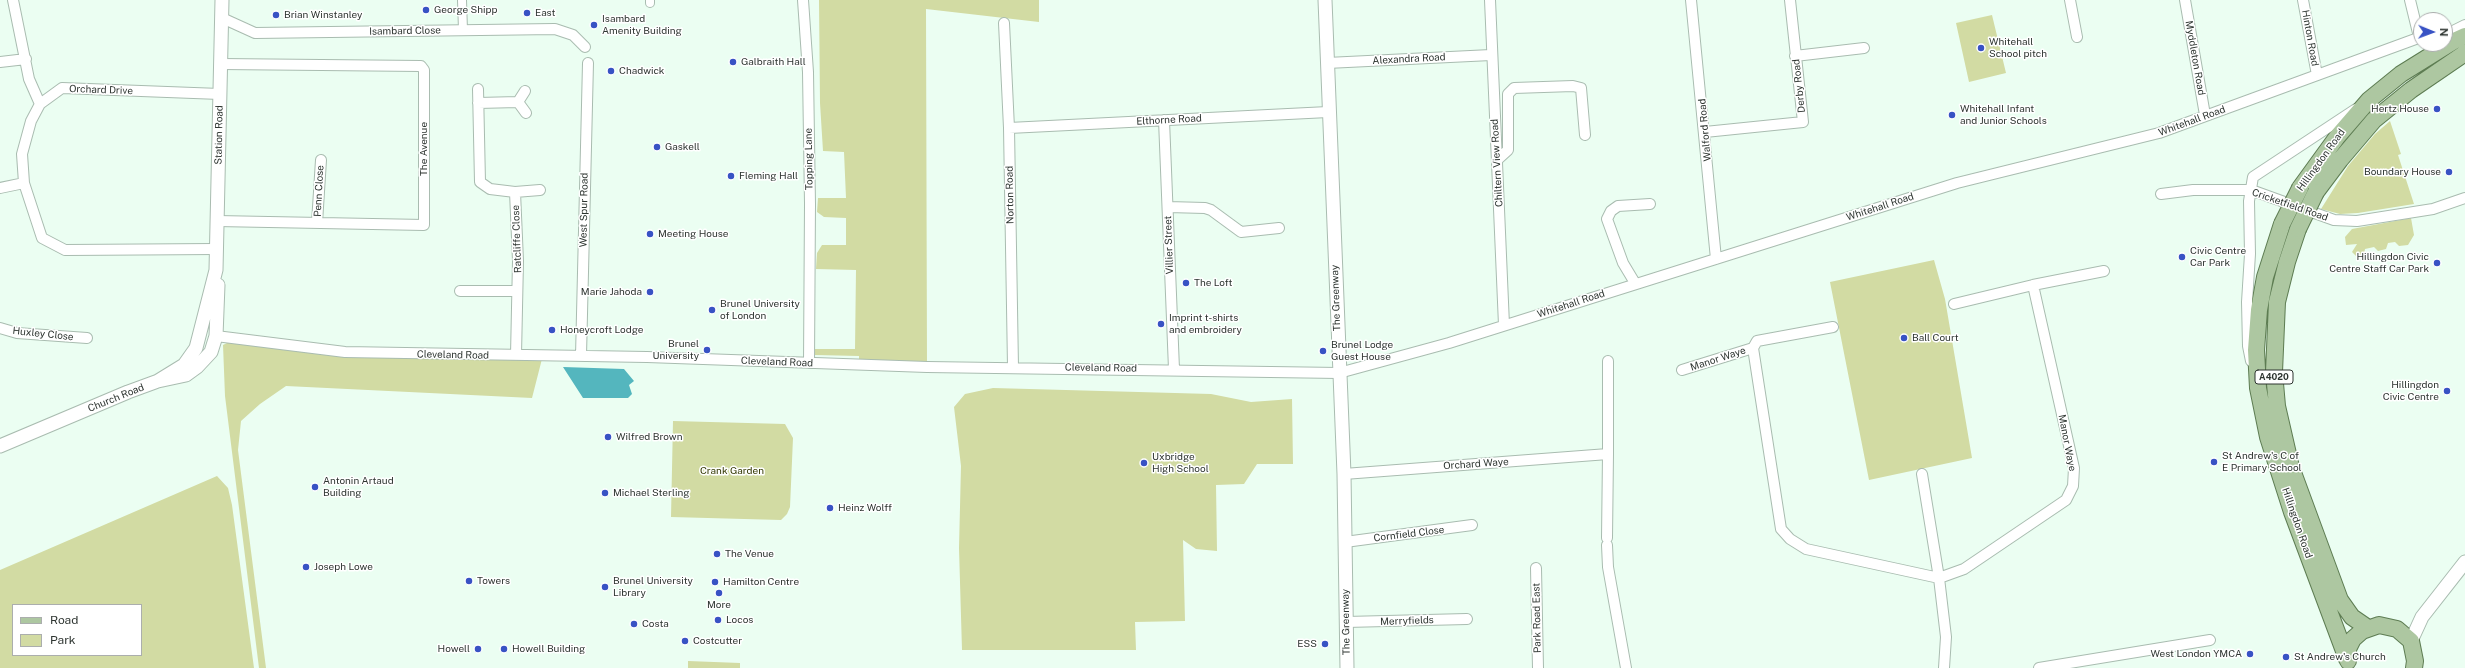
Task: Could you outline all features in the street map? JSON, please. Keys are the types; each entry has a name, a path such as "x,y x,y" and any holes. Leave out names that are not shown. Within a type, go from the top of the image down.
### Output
{"main road":[{"name":"Hillingdon Road","path":"2348,663 2292,512 2268,437 2258,388 2256,350 2259,310 2265,277 2282,224 2300,188 2337,137 2369,100 2401,74 2454,40 2465,36"},
{"name":"Hillingdon Road","path":"2368,628 2352,617 2340,600 2291,467 2282,432 2274,372 2277,302 2287,262 2298,229 2316,192 2340,160 2374,120 2410,90 2465,54"},
{"path":"2368,628 2379,625 2397,629 2411,641 2415,656 2414,668"},
{"name":"A4020","path":"2348,663 2348,649 2353,639 2368,628"}],"street":[{"path":"13,0 29,79 40,104"},
{"name":"Station Road","path":"216,336 218,286 216,249 222,0"},
{"path":"462,0 463,30"},
{"name":"Topping Lane","path":"803,0 808,72 809,363"},
{"name":"The Greenway","path":"1325,0 1328,112 1344,474 1347,668"},
{"name":"Chiltern View Road","path":"1490,0 1491,55 1504,325"},
{"name":"Walford Road","path":"1691,0 1705,132 1716,259"},
{"name":"Derby Road","path":"1705,132 1803,122 1790,0"},
{"path":"2070,0 2076,37"},
{"name":"Myddleton Road","path":"2185,0 2205,115"},
{"name":"Hinton Road","path":"2303,0 2317,75"},
{"path":"2410,0 2413,12"},
{"name":"Isambard Close","path":"222,18 255,33 555,29 573,35 585,47"},
{"name":"Norton Road","path":"1004,23 1009,128 1013,367"},
{"path":"2453,31 2465,25"},
{"name":"Whitehall Road","path":"1339,373 1504,325 1957,183 2159,133 2413,40"},
{"path":"1795,56 1864,48"},
{"name":"Alexandra Road","path":"1327,63 1491,55"},
{"path":"0,62 26,60"},
{"name":"West Spur Road","path":"581,356 588,63"},
{"name":"The Avenue","path":"217,221 424,225 424,69 417,64 221,64"},
{"path":"1497,160 1508,150 1508,94 1514,88 1573,86 1581,88 1585,135"},
{"name":"Orchard Drive","path":"216,249 65,250 42,238 24,183 22,154 31,122 40,104 62,88 220,94"},
{"name":"Ratcliffe Close","path":"478,89 480,182 490,189 515,192 517,291 516,355"},
{"path":"518,102 525,91"},
{"path":"2258,388 2248,346 2249,201 2253,177 2369,100"},
{"path":"478,103 518,102"},
{"path":"518,102 526,113"},
{"name":"Elthorne Road","path":"1009,128 1328,112"},
{"name":"Villier Street","path":"1164,120 1174,369"},
{"name":"Penn Close","path":"317,223 321,160"},
{"path":"0,188 24,183"},
{"path":"515,192 540,190"},
{"name":"Cricketfield Road","path":"2161,194 2193,190 2251,190 2334,220 2357,221 2433,209 2465,198"},
{"path":"1635,283 1623,263 1607,219 1611,211 1618,206 1650,204"},
{"path":"1168,207 1205,208 1212,210 1241,232 1279,228"},
{"name":"Station Road","path":"158,381 176,371 189,359 198,342 216,270"},
{"path":"1954,304 2033,285 2104,271"},
{"name":"Manor Waye","path":"1753,348 1781,529 1790,539 1806,549 1939,578 1964,569 2056,508 2066,500 2073,486 2074,468 2033,285"},
{"path":"460,291 517,291"},
{"name":"Manor Waye","path":"1682,370 1753,348 1758,341 1833,327"},
{"name":"Huxley Close","path":"0,328 17,333 87,338"},
{"path":"202,330 216,336"},
{"name":"Cleveland Road","path":"216,336 345,352 581,356 927,367 1174,369 1339,373"},
{"name":"Church Road","path":"0,446 158,381 186,375 197,368 211,352 216,336"},
{"path":"1608,361 1608,567 1626,668"},
{"name":"Orchard Waye","path":"1344,474 1608,454"},
{"path":"1922,474 1939,578 1946,637 1944,668"},
{"name":"Cornfield Close","path":"1345,542 1472,525"},
{"path":"2411,641 2422,616 2465,562"},
{"name":"Park Road East","path":"1536,568 1538,668"},
{"path":"2397,629 2422,616"},
{"name":"Merryfields","path":"1346,622 1467,619"},
{"path":"2039,668 2210,640"}],"green space":[{"path":"819,0 1039,0 1039,22 926,9 927,367 859,365 859,356 815,355 815,349 855,349 856,270 816,269 817,253 822,245 846,245 846,218 824,217 817,212 818,198 846,198 844,152 823,151 820,103"},
{"name":"Whitehall School pitch","path":"1992,15 2006,73 1969,82 1956,23"},
{"path":"2390,121 2401,154 2398,155 2414,204 2358,213 2340,214 2321,209 2348,166 2375,134"},
{"path":"2411,218 2414,235 2408,245 2399,246 2395,242 2388,243 2386,249 2378,251 2374,247 2365,249 2364,254 2356,256 2352,252 2357,244 2346,245 2345,237 2352,229"},
{"path":"1934,260 1945,299 1972,458 1869,480 1830,282"},
{"path":"231,341 343,355 543,355 532,398 286,386 260,404 241,421 238,450 266,668 259,668 225,396 223,345"},
{"path":"993,388 1211,394 1251,402 1292,399 1293,464 1257,464 1244,484 1216,485 1217,551 1196,549 1183,540 1185,621 1135,622 1136,650 962,650 959,548 961,466 954,407 965,394"},
{"name":"Crank Garden","path":"673,421 785,424 793,438 790,507 787,514 781,520 671,517"},
{"path":"217,476 228,488 232,505 254,668 0,668 0,570"},
{"path":"688,661 740,663 740,668 688,668"}],"water":[{"path":"563,367 624,369 634,381 629,385 632,394 628,398 583,398"}],"place":[{"name":"George Shipp","path":"426,10"},
{"name":"East","path":"527,13"},
{"name":"Brian Winstanley","path":"276,15"},
{"name":"Isambard Amenity Building","path":"594,25"},
{"name":"Whitehall School pitch","path":"1981,48"},
{"name":"Galbraith Hall","path":"733,62"},
{"name":"Chadwick","path":"611,71"},
{"name":"Hertz House","path":"2437,109"},
{"name":"Whitehall Infant and Junior Schools","path":"1952,115"},
{"name":"Gaskell","path":"657,147"},
{"name":"Boundary House","path":"2449,172"},
{"name":"Fleming Hall","path":"731,176"},
{"name":"Meeting House","path":"650,234"},
{"name":"Civic Centre Car Park","path":"2182,257"},
{"name":"Hillingdon Civic Centre Staff Car Park","path":"2437,263"},
{"name":"The Loft","path":"1186,283"},
{"name":"Marie Jahoda","path":"650,292"},
{"name":"Brunel University of London","path":"712,310"},
{"name":"Imprint t-shirts and embroidery","path":"1161,324"},
{"name":"Honeycroft Lodge","path":"552,330"},
{"name":"Ball Court","path":"1904,338"},
{"name":"Brunel University","path":"707,350"},
{"name":"Brunel Lodge Guest House","path":"1323,351"},
{"name":"Hillingdon Civic Centre","path":"2447,391"},
{"name":"Wilfred Brown","path":"608,437"},
{"name":"St Andrew's C of E Primary School","path":"2214,462"},
{"name":"Uxbridge High School","path":"1144,463"},
{"name":"Antonin Artaud Building","path":"315,487"},
{"name":"Michael Sterling","path":"605,493"},
{"name":"Heinz Wolff","path":"830,508"},
{"name":"The Venue","path":"717,554"},
{"name":"Joseph Lowe","path":"306,567"},
{"name":"Towers","path":"469,581"},
{"name":"Hamilton Centre","path":"715,582"},
{"name":"Brunel University Library","path":"605,587"},
{"name":"More","path":"719,593"},
{"name":"Locos","path":"718,620"},
{"name":"Costa","path":"634,624"},
{"name":"Costcutter","path":"685,641"},
{"name":"ESS","path":"1325,644"},
{"name":"Howell","path":"478,649"},
{"name":"Howell Building","path":"504,649"},
{"name":"West London YMCA","path":"2250,654"},
{"name":"St Andrew's Church","path":"2286,657"}]}
